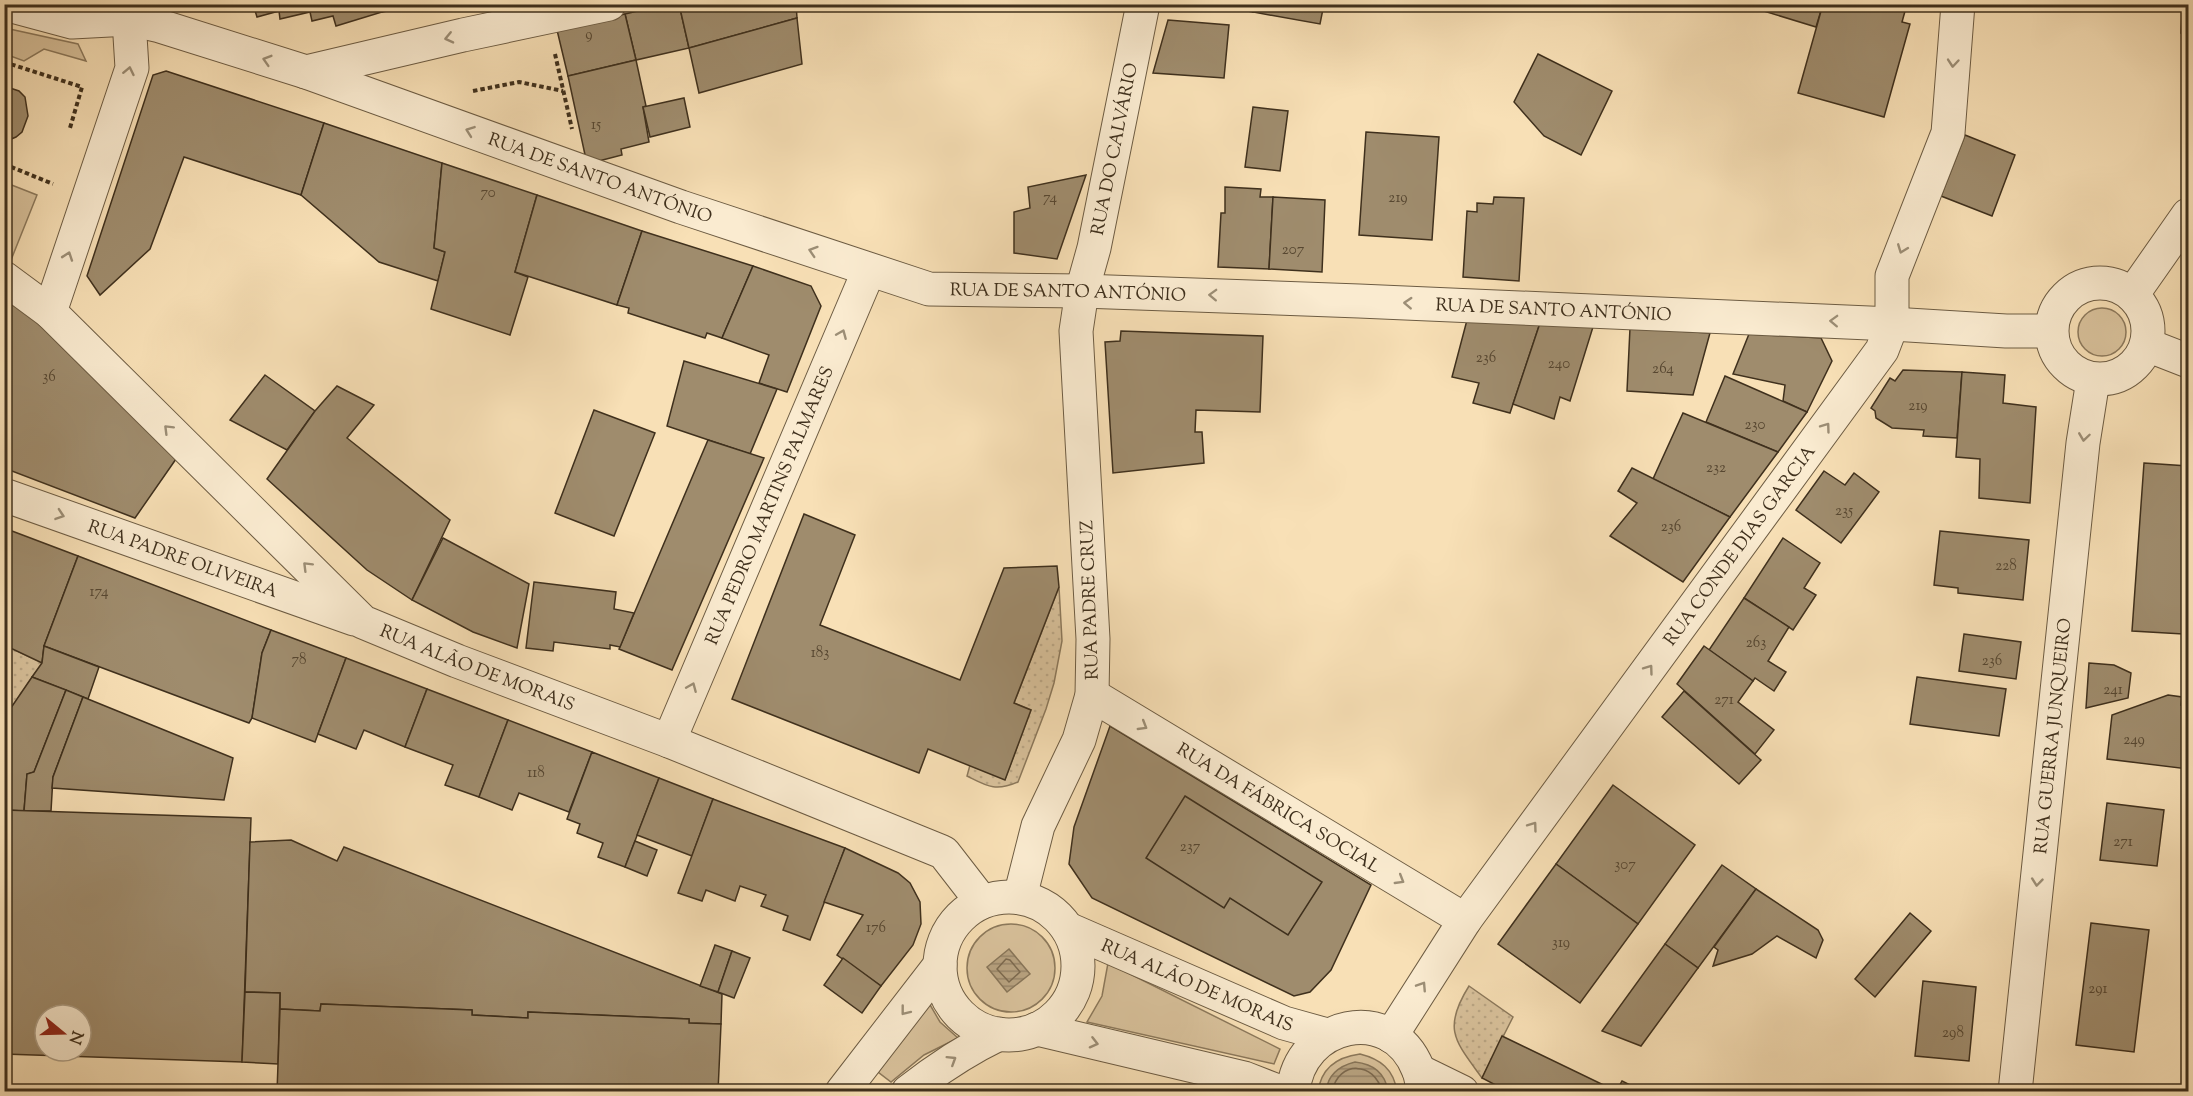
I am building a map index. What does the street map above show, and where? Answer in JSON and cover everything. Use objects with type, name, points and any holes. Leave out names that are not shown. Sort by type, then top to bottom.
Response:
[{"type":"street","name":"RUA DE SANTO ANTÓNIO","points":[[4,4],[72,22],[129,12],[160,27],[306,72],[681,207],[929,289],[1082,291],[1892,324],[2006,331],[2051,331]]},
{"type":"street","points":[[306,72],[463,35],[493,17],[609,4]]},
{"type":"street","name":"RUA DO CALVÁRIO","points":[[1082,291],[1094,248],[1143,4]]},
{"type":"street","name":"RUA CONDE DIAS GARCIA","points":[[1391,1036],[1465,920],[1882,350],[1892,324],[1892,276],[1948,133],[1958,4]]},
{"type":"street","points":[[50,312],[132,68],[129,12]]},
{"type":"street","points":[[2132,295],[2188,215]]},
{"type":"street","name":"RUA PEDRO MARTINS PALMARES","points":[[669,741],[869,270]]},
{"type":"street","name":"RUA ALÃO DE MORAIS","points":[[4,278],[50,312],[363,622],[457,661],[669,741],[944,853],[982,902]]},
{"type":"street","points":[[2108,283],[2121,287],[2132,295],[2141,305],[2147,317],[2149,331],[2147,345],[2141,358],[2120,376],[2107,380],[2093,380],[2080,376],[2068,368],[2059,357],[2051,331],[2059,305],[2068,294],[2080,286],[2108,283]]},
{"type":"street","name":"RUA PADRE CRUZ","points":[[1020,897],[1038,826],[1079,740],[1092,695],[1093,639],[1076,331],[1082,291]]},
{"type":"street","points":[[2147,345],[2188,361]]},
{"type":"street","name":"RUA GUERRA JUNQUEIRO","points":[[2015,1092],[2082,455],[2093,380]]},
{"type":"street","name":"RUA PADRE OLIVEIRA","points":[[4,495],[363,622]]},
{"type":"street","name":"RUA DA FÁBRICA SOCIAL","points":[[1092,695],[1465,920]]},
{"type":"street","name":"RUA ALÃO DE MORAIS","points":[[1001,897],[1020,897],[1039,903],[1055,914],[1068,929],[1076,947],[1079,966],[1076,986],[1067,1004],[1054,1019],[1037,1029],[1018,1034],[999,1034],[980,1028],[964,1018],[951,1002],[943,984],[940,964],[944,945],[952,927],[965,913],[982,902],[1001,897]]},
{"type":"street","name":"RUA ALÃO DE MORAIS","points":[[1068,929],[1284,1023],[1327,1035]]},
{"type":"street","points":[[842,1092],[940,964]]},
{"type":"street","name":"RUA ALÃO DE MORAIS","points":[[1293,1092],[1294,1078],[1301,1061],[1312,1046],[1327,1035],[1352,1027],[1372,1029],[1391,1036],[1408,1050],[1421,1081],[1462,1092]]},
{"type":"street","name":"RUA ALÃO DE MORAIS","points":[[1037,1029],[1244,1078],[1280,1092]]},
{"type":"street","points":[[908,1092],[970,1048],[999,1034]]},
{"type":"path","points":[[4,62],[82,87],[69,130]]},
{"type":"path","points":[[560,80],[571,127]]},
{"type":"path","points":[[466,93],[519,82],[563,92]]},
{"type":"path","points":[[4,164],[53,183],[50,194]]},
{"type":"shaded area","points":[[5,28],[78,44],[86,61],[44,49],[24,61],[5,54]]},
{"type":"shaded area","points":[[4,182],[37,195],[9,265],[5,262]]},
{"type":"shaded area","points":[[2097,308],[2107,308],[2119,315],[2126,327],[2126,337],[2119,349],[2107,356],[2097,356],[2082,345],[2078,337],[2078,327],[2089,312]]},
{"type":"shaded area","points":[[1059,587],[1062,641],[1054,683],[1046,709],[1018,782],[1003,787],[986,785],[967,776],[970,765],[1005,779],[1031,710],[1014,703]]},
{"type":"shaded area","points":[[5,645],[42,663],[5,718]]},
{"type":"shaded area","points":[[1002,924],[1020,924],[1036,931],[1048,943],[1055,959],[1055,977],[1048,993],[1036,1005],[1020,1012],[1002,1012],[986,1005],[974,993],[967,977],[967,959],[974,943],[986,931]]},
{"type":"shaded area","points":[[1108,963],[1280,1049],[1274,1064],[1087,1022],[1102,996]]},
{"type":"shaded area","points":[[1469,986],[1513,1017],[1482,1078],[1465,1054],[1455,1034],[1456,1013]]},
{"type":"shaded area","points":[[929,1003],[940,1022],[958,1038],[924,1055],[891,1082],[878,1072]]},
{"type":"shaded area","points":[[1360,1054],[1385,1066],[1393,1077],[1397,1092],[1318,1092],[1323,1076],[1332,1065],[1344,1058]]},
{"type":"water","points":[[1009,949],[1030,974],[1007,992],[987,967]]},
{"type":"water","points":[[1355,1062],[1378,1070],[1388,1091],[1326,1091],[1329,1080],[1335,1072]]},
{"type":"building","points":[[253,4],[381,4],[382,12],[336,26],[333,16],[312,21],[310,12],[280,19],[279,11],[257,17]]},
{"type":"building","points":[[381,4],[420,4],[382,12]]},
{"type":"building","points":[[667,4],[679,4],[689,48],[636,60],[625,14]]},
{"type":"building","points":[[679,4],[796,4],[797,18],[689,48]]},
{"type":"building","points":[[1215,4],[1254,4],[1253,12]]},
{"type":"building","points":[[1254,4],[1324,4],[1320,24],[1253,12]]},
{"type":"building","points":[[1741,4],[1823,4],[1816,27]]},
{"type":"building","points":[[1823,4],[1907,4],[1902,22],[1910,24],[1884,117],[1798,93]]},
{"type":"building","points":[[2188,11],[2188,34],[2181,33],[2182,13]]},
{"type":"building","points":[[625,14],[636,60],[568,76],[557,30]]},
{"type":"building","points":[[797,18],[802,64],[699,93],[689,48]]},
{"type":"building","points":[[1168,20],[1229,25],[1224,78],[1153,73]]},
{"type":"building","points":[[1538,54],[1612,91],[1581,155],[1544,136],[1514,102]]},
{"type":"building","points":[[636,60],[646,106],[643,107],[649,142],[621,149],[622,155],[587,164],[568,76]]},
{"type":"building","points":[[166,71],[324,123],[301,195],[184,157],[150,249],[100,295],[87,276],[153,75]]},
{"type":"building","points":[[4,86],[19,91],[25,97],[28,116],[22,132],[4,142]]},
{"type":"building","points":[[684,98],[690,127],[650,137],[643,107]]},
{"type":"building","points":[[1253,107],[1288,111],[1280,171],[1245,167]]},
{"type":"building","points":[[324,123],[442,163],[434,248],[445,252],[438,281],[379,262],[301,195]]},
{"type":"building","points":[[1366,132],[1439,137],[1432,240],[1359,235]]},
{"type":"building","points":[[1965,135],[2015,155],[1992,216],[1941,196]]},
{"type":"building","points":[[442,163],[537,195],[515,272],[528,277],[510,335],[431,309],[445,252],[434,248]]},
{"type":"building","points":[[1086,175],[1057,259],[1014,253],[1014,212],[1030,208],[1028,187]]},
{"type":"building","points":[[1225,187],[1261,189],[1260,197],[1273,197],[1269,269],[1218,267],[1221,213],[1225,213]]},
{"type":"building","points":[[537,195],[642,231],[617,305],[515,272]]},
{"type":"building","points":[[1273,197],[1325,200],[1322,272],[1269,269]]},
{"type":"building","points":[[1494,197],[1524,198],[1519,281],[1463,277],[1467,211],[1477,212],[1477,203],[1493,204]]},
{"type":"building","points":[[642,231],[753,266],[722,338],[707,333],[705,338],[628,313],[629,308],[617,305]]},
{"type":"building","points":[[753,266],[811,286],[821,306],[787,392],[759,383],[769,355],[722,338]]},
{"type":"building","points":[[6,291],[176,459],[135,518],[4,468],[4,293]]},
{"type":"building","points":[[1467,320],[1540,323],[1510,413],[1473,403],[1479,383],[1452,377]]},
{"type":"building","points":[[1540,323],[1593,327],[1570,401],[1560,397],[1554,419],[1513,404]]},
{"type":"building","points":[[1630,328],[1710,333],[1693,395],[1627,391]]},
{"type":"building","points":[[1121,331],[1263,336],[1260,412],[1196,410],[1195,432],[1202,432],[1204,463],[1113,473],[1105,342],[1120,341]]},
{"type":"building","points":[[1749,334],[1821,338],[1832,361],[1807,412],[1783,401],[1785,385],[1733,374]]},
{"type":"building","points":[[684,361],[777,389],[750,454],[667,426]]},
{"type":"building","points":[[1903,370],[1962,372],[1957,438],[1923,436],[1924,430],[1892,428],[1876,418],[1875,411],[1871,408],[1890,378],[1895,381]]},
{"type":"building","points":[[1962,372],[2005,375],[2003,403],[2036,407],[2030,503],[1979,498],[1980,459],[1956,457]]},
{"type":"building","points":[[265,375],[315,411],[287,450],[230,420]]},
{"type":"building","points":[[1725,376],[1807,412],[1778,452],[1706,422]]},
{"type":"building","points":[[337,386],[374,405],[347,438],[450,520],[412,600],[367,570],[267,479],[315,411]]},
{"type":"building","points":[[594,410],[655,433],[614,536],[555,513]]},
{"type":"building","points":[[1683,413],[1778,452],[1730,517],[1653,479]]},
{"type":"building","points":[[708,440],[764,458],[672,670],[619,649]]},
{"type":"building","points":[[2144,463],[2188,466],[2188,562],[2183,634],[2132,631]]},
{"type":"building","points":[[1632,468],[1730,517],[1683,582],[1610,536],[1637,503],[1618,491]]},
{"type":"building","points":[[1824,471],[1845,485],[1854,473],[1879,492],[1841,543],[1796,510]]},
{"type":"building","points":[[804,514],[855,535],[820,625],[960,680],[1004,568],[1057,566],[1059,587],[1014,703],[1031,710],[1005,780],[928,749],[919,773],[732,699]]},
{"type":"building","points":[[4,528],[78,556],[44,646],[42,663],[4,645]]},
{"type":"building","points":[[1940,531],[2029,540],[2023,600],[1958,593],[1958,588],[1934,585]]},
{"type":"building","points":[[443,538],[529,584],[517,648],[473,632],[412,600]]},
{"type":"building","points":[[1783,538],[1820,563],[1804,588],[1816,595],[1793,630],[1744,598]]},
{"type":"building","points":[[78,556],[271,630],[262,653],[252,718],[249,723],[44,646]]},
{"type":"building","points":[[534,582],[616,592],[614,609],[634,613],[620,647],[610,645],[610,649],[554,642],[553,651],[526,648]]},
{"type":"building","points":[[1744,598],[1789,627],[1768,661],[1786,672],[1774,691],[1755,678],[1753,681],[1709,650]]},
{"type":"building","points":[[271,630],[346,658],[315,742],[252,718],[262,653]]},
{"type":"building","points":[[1964,634],[2021,642],[2016,679],[1959,671]]},
{"type":"building","points":[[44,646],[99,667],[88,699],[32,677],[42,663]]},
{"type":"building","points":[[1704,646],[1753,681],[1738,702],[1774,730],[1755,754],[1677,684]]},
{"type":"building","points":[[346,658],[427,689],[405,747],[364,730],[356,749],[318,734]]},
{"type":"building","points":[[2089,663],[2114,665],[2131,673],[2128,698],[2086,708]]},
{"type":"building","points":[[32,677],[66,690],[34,772],[27,774],[24,811],[4,810],[4,718]]},
{"type":"building","points":[[1917,677],[2006,689],[1999,736],[1910,724]]},
{"type":"building","points":[[427,689],[508,720],[479,797],[445,785],[453,765],[405,747]]},
{"type":"building","points":[[66,690],[83,697],[53,777],[51,811],[24,811],[27,774],[34,772]]},
{"type":"building","points":[[1684,691],[1761,760],[1739,784],[1662,717]]},
{"type":"building","points":[[2168,695],[2182,697],[2181,705],[2188,706],[2188,769],[2107,759],[2112,715]]},
{"type":"building","points":[[83,697],[233,758],[224,800],[52,788],[53,777]]},
{"type":"building","points":[[508,720],[592,752],[569,812],[519,793],[512,810],[479,797]]},
{"type":"building","points":[[1110,726],[1371,885],[1331,970],[1310,992],[1294,996],[1092,898],[1069,864],[1074,827]]},
{"type":"building","points":[[592,752],[659,778],[625,867],[598,857],[603,843],[577,833],[580,824],[567,819]]},
{"type":"building","points":[[659,778],[713,799],[692,856],[637,835]]},
{"type":"building","points":[[1613,785],[1695,845],[1638,924],[1556,864]]},
{"type":"building","points":[[1185,796],[1322,882],[1288,935],[1230,898],[1224,908],[1146,858]]},
{"type":"building","points":[[713,799],[845,848],[810,940],[783,930],[788,916],[761,906],[766,895],[740,886],[735,901],[706,890],[702,901],[678,893]]},
{"type":"building","points":[[2107,803],[2164,810],[2157,866],[2100,860]]},
{"type":"building","points":[[4,810],[251,818],[242,1062],[93,1057],[93,1003],[33,1003],[33,1055],[4,1054]]},
{"type":"building","points":[[291,840],[337,861],[344,847],[722,994],[721,1024],[689,1023],[689,1019],[528,1012],[528,1018],[472,1015],[472,1010],[321,1004],[320,1011],[280,1009],[280,993],[245,992],[250,842]]},
{"type":"building","points":[[635,841],[657,850],[647,876],[625,867]]},
{"type":"building","points":[[845,848],[898,873],[910,883],[920,902],[921,924],[913,945],[881,986],[837,955],[863,915],[824,902]]},
{"type":"building","points":[[1556,864],[1638,924],[1580,1003],[1498,944]]},
{"type":"building","points":[[1722,865],[1756,889],[1698,968],[1665,944]]},
{"type":"building","points":[[1756,889],[1818,930],[1823,940],[1816,958],[1777,936],[1752,954],[1713,966],[1718,950],[1714,947]]},
{"type":"building","points":[[1910,913],[1931,931],[1875,997],[1855,979]]},
{"type":"building","points":[[2091,923],[2149,930],[2134,1052],[2076,1045]]},
{"type":"building","points":[[1665,944],[1698,968],[1641,1046],[1602,1031]]},
{"type":"building","points":[[715,945],[732,951],[718,992],[700,986]]},
{"type":"building","points":[[732,951],[750,958],[734,998],[718,992]]},
{"type":"building","points":[[843,958],[881,986],[862,1013],[824,985]]},
{"type":"building","points":[[1923,981],[1976,987],[1969,1061],[1915,1056]]},
{"type":"building","points":[[245,992],[280,993],[278,1064],[242,1062]]},
{"type":"building","points":[[321,1004],[472,1010],[472,1015],[528,1018],[528,1012],[689,1019],[689,1023],[721,1024],[718,1092],[277,1092],[280,1009],[320,1011]]},
{"type":"building","points":[[1502,1036],[1616,1092],[1509,1092],[1482,1078]]},
{"type":"building","points":[[1622,1081],[1644,1092],[1616,1092]]}]
